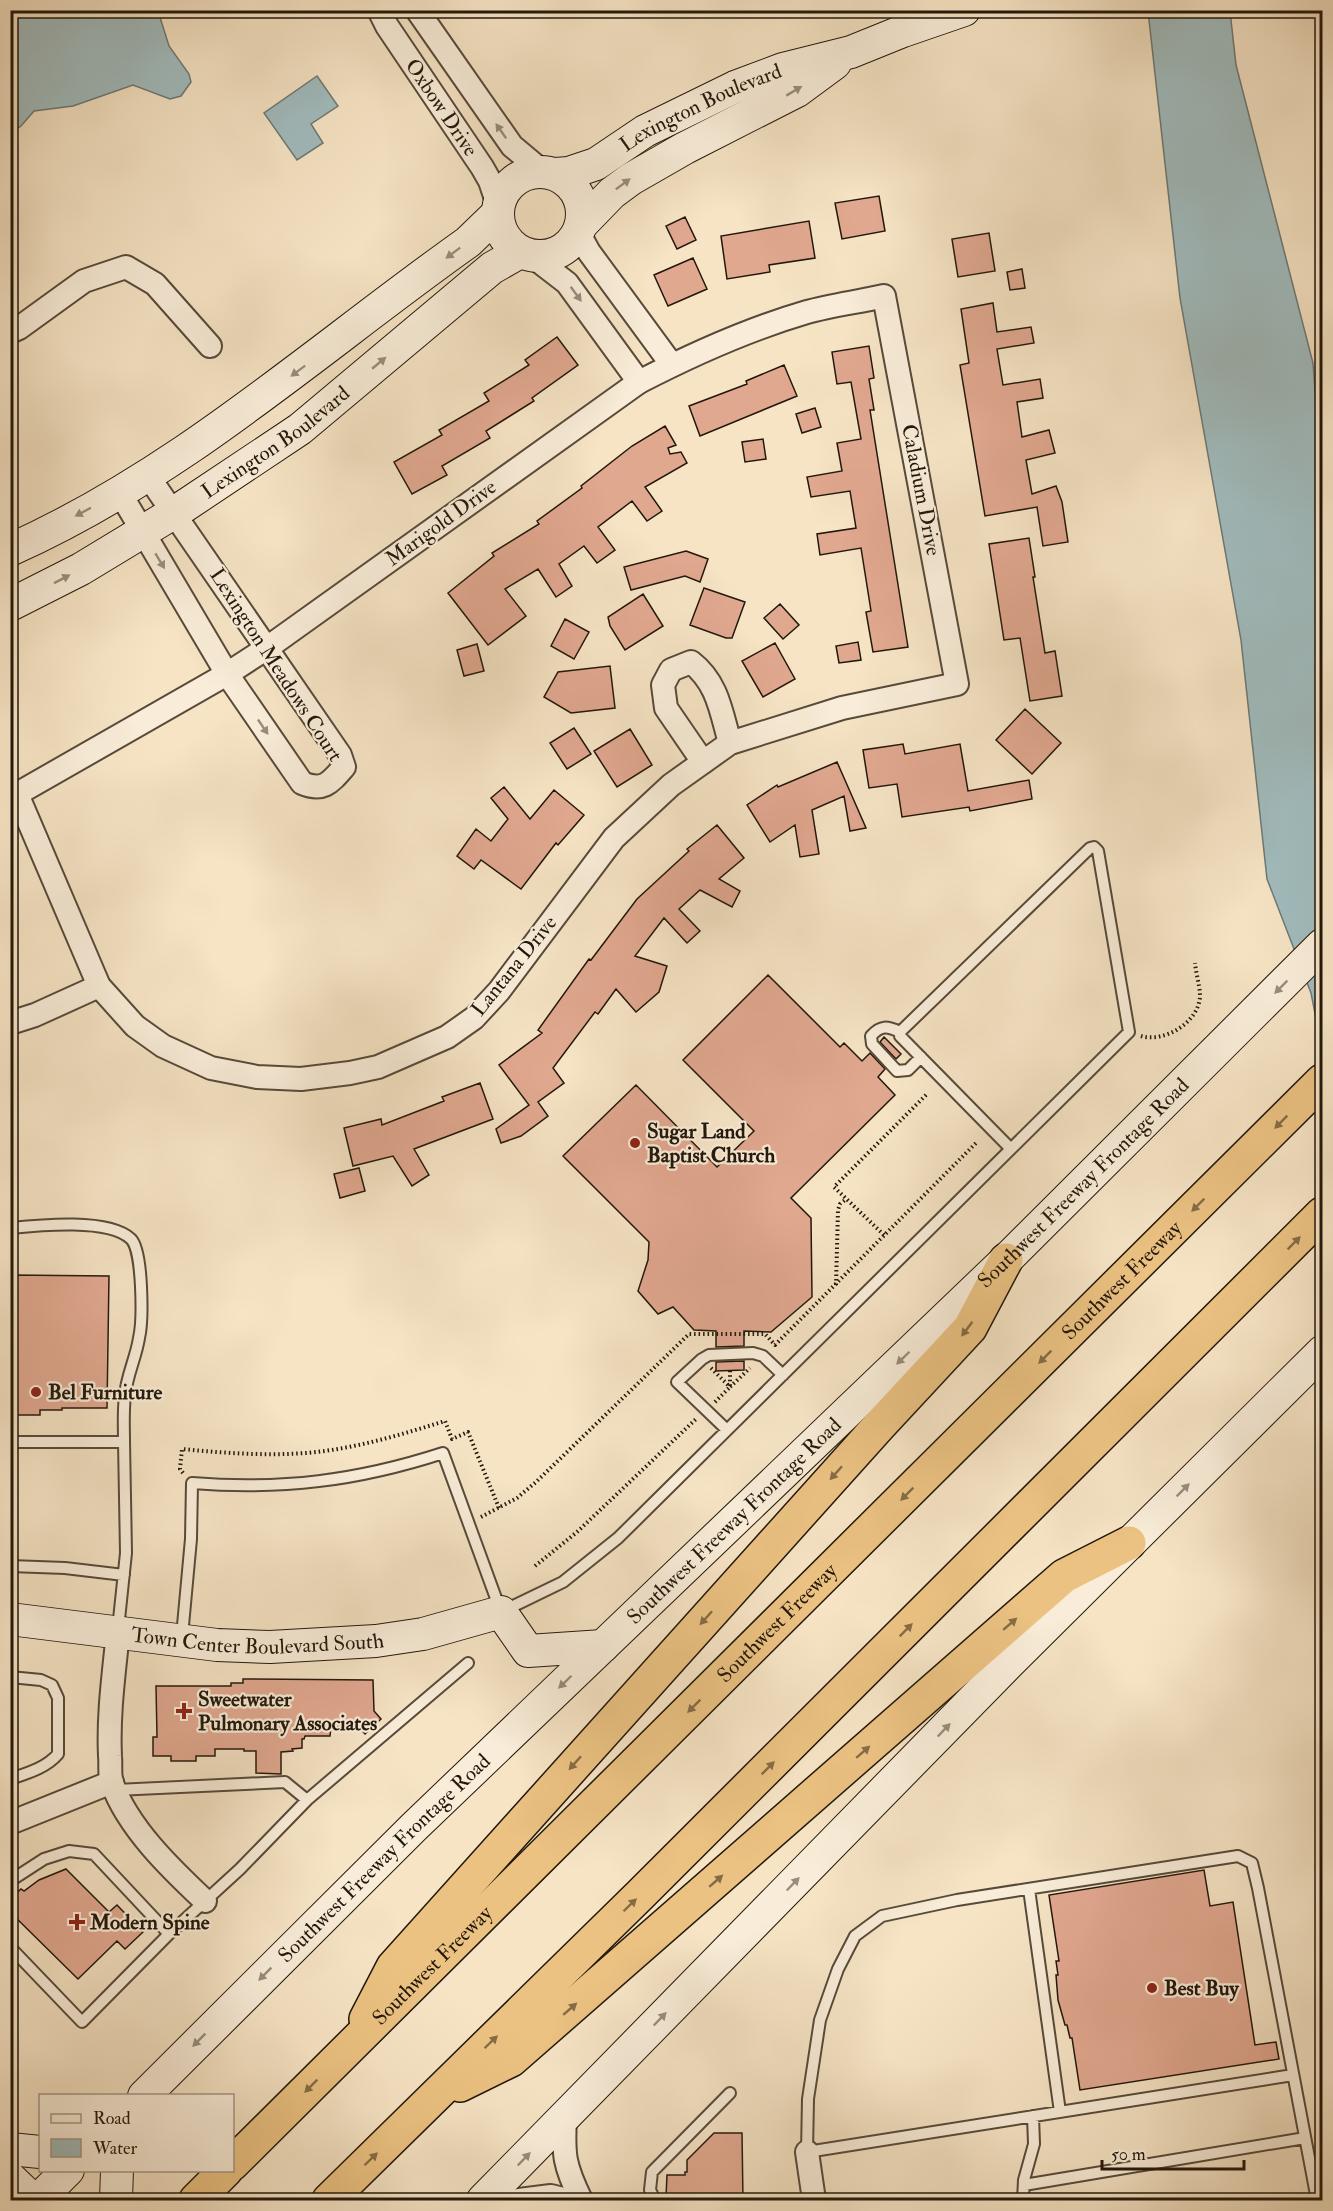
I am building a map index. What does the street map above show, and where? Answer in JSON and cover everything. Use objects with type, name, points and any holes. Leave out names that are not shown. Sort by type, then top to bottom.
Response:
[{"type":"highway","name":"Southwest Freeway","points":[[234,2162],[1323,1081]]},
{"type":"highway","points":[[329,2200],[640,1895],[1323,1214]]},
{"type":"highway","points":[[352,2045],[393,1967],[879,1426],[970,1328],[1006,1260]]},
{"type":"highway","points":[[434,2098],[511,2060],[1064,1576],[1129,1544]]},
{"type":"highway","points":[[196,2200],[224,2172]]},
{"type":"main road","name":"Lexington Boulevard","points":[[549,173],[576,171],[596,164],[645,131],[735,87],[783,69],[851,52],[964,10]]},
{"type":"main road","name":"Lexington Boulevard","points":[[580,228],[612,193],[631,179],[685,148],[797,91],[851,52]]},
{"type":"main road","points":[[532,172],[549,173],[572,186],[578,194],[583,214],[580,228],[573,241],[554,254],[526,254],[503,236],[497,209],[507,187],[514,180],[532,172]]},
{"type":"main road","name":"Lexington Boulevard","points":[[10,550],[120,493],[256,403],[468,242],[497,209]]},
{"type":"main road","name":"Lexington Boulevard","points":[[10,605],[81,569],[174,512],[300,429],[492,268],[526,254]]},
{"type":"main road","name":"Southwest Freeway Frontage Road","points":[[146,2094],[414,1827],[1006,1260],[1323,945]]},
{"type":"main road","points":[[483,2200],[1010,1662],[1323,1352]]},
{"type":"main road","points":[[501,1612],[528,1651],[603,1646]]},
{"type":"main road","name":"Town Center Boulevard South","points":[[10,1619],[217,1645],[270,1647],[376,1641],[423,1634],[501,1612]]},
{"type":"main road","points":[[10,2149],[39,2152]]},
{"type":"main road","points":[[38,2200],[66,2172]]},
{"type":"main road","points":[[116,2200],[117,2172]]},
{"type":"main road","points":[[10,2178],[33,2200]]},
{"type":"street","name":"Oxbow Drive","points":[[379,10],[387,26],[482,167],[490,181],[497,209]]},
{"type":"street","name":"Oxbow Drive","points":[[417,10],[512,147],[549,173]]},
{"type":"street","points":[[580,228],[589,252],[672,365]]},
{"type":"street","points":[[526,254],[567,283],[639,382]]},
{"type":"street","points":[[10,332],[19,328],[84,281],[126,267],[155,284],[210,346]]},
{"type":"street","name":"Marigold Drive","points":[[17,794],[227,674],[267,648],[639,382],[754,329],[798,315],[884,296]]},
{"type":"street","name":"Caladium Drive","points":[[884,296],[957,684]]},
{"type":"street","name":"Lexington Meadows Court","points":[[120,493],[227,674],[302,783],[313,788],[330,784],[344,767],[340,755],[148,476]]},
{"type":"street","points":[[704,762],[666,708],[663,685],[671,670],[690,662],[704,672],[714,688],[730,743]]},
{"type":"street","name":"Lantana Drive","points":[[17,794],[99,986],[135,1026],[163,1046],[211,1068],[257,1077],[301,1079],[378,1067],[447,1037],[474,1018],[499,991],[614,838],[671,785],[730,743],[842,708],[957,684]]},
{"type":"street","points":[[10,1023],[35,1015],[99,986]]},
{"type":"street","points":[[118,1632],[109,1736],[114,1786],[134,1824],[170,1867],[205,1901]]},
{"type":"street","points":[[10,1823],[114,1786]]},
{"type":"street","points":[[565,2117],[563,2151],[581,2200]]},
{"type":"street","points":[[807,2152],[814,2200]]},
{"type":"street","points":[[519,2200],[551,2196],[567,2200]]},
{"type":"lane","points":[[181,1640],[189,1563],[192,1483],[293,1484],[340,1479],[443,1452],[501,1612],[563,1582],[618,1539],[1129,1032],[1098,851],[1094,847],[1090,848],[900,1032]]},
{"type":"lane","points":[[900,1032],[887,1026],[878,1029],[871,1036],[872,1044],[897,1071],[908,1070],[921,1057]]},
{"type":"lane","points":[[900,1032],[900,1036],[1011,1149]]},
{"type":"lane","points":[[10,1228],[53,1224],[96,1226],[119,1231],[133,1240],[140,1257],[140,1336],[125,1394],[126,1553],[118,1632]]},
{"type":"lane","points":[[727,1430],[677,1382],[709,1355],[753,1353],[763,1356],[783,1375]]},
{"type":"lane","points":[[10,1442],[124,1442]]},
{"type":"lane","points":[[10,1566],[65,1568],[124,1575]]},
{"type":"lane","points":[[10,1947],[82,2022],[307,1800],[468,1663]]},
{"type":"lane","points":[[10,1677],[41,1680],[52,1685],[58,1698],[58,1754],[46,1765],[10,1779]]},
{"type":"lane","points":[[114,1786],[285,1782],[307,1800]]},
{"type":"lane","points":[[10,1881],[44,1859],[69,1851],[94,1854],[169,1934]]},
{"type":"lane","points":[[1293,2074],[807,2152],[808,2098],[820,2020],[838,1969],[855,1936],[882,1916],[957,1900],[1238,1856],[1252,1863],[1293,2074],[1317,2200]]},
{"type":"lane","points":[[1029,1888],[1060,2112]]},
{"type":"lane","points":[[655,2200],[650,2190],[652,2172],[730,2093]]},
{"type":"lane","points":[[1023,2200],[1024,2185],[1034,2144],[1033,2116]]},
{"type":"lane","points":[[1024,2185],[1305,2138]]},
{"type":"path","points":[[1034,10],[1035,17]]},
{"type":"path","points":[[1129,1032],[1146,1038],[1165,1035],[1181,1028],[1197,1012],[1200,996],[1195,963]]},
{"type":"path","points":[[884,1235],[834,1187],[928,1093]]},
{"type":"path","points":[[836,1285],[838,1210],[840,1204],[845,1200]]},
{"type":"path","points":[[535,1566],[577,1532],[730,1387],[731,1331]]},
{"type":"path","points":[[192,1483],[180,1469],[182,1449],[231,1454],[308,1453],[352,1446],[445,1421],[452,1439],[468,1432],[499,1508]]},
{"type":"water","points":[[11,11],[158,11],[169,46],[189,74],[191,82],[181,96],[170,99],[133,85],[73,106],[34,111],[21,126],[11,133]]},
{"type":"water","points":[[1148,11],[1230,11],[1236,65],[1313,363],[1322,481],[1322,1049],[1311,993],[1267,879],[1241,640],[1180,298]]},
{"type":"water","points":[[317,76],[338,106],[311,124],[323,143],[297,160],[264,113]]},
{"type":"building","points":[[879,196],[885,231],[842,239],[835,203]]},
{"type":"building","points":[[685,217],[696,240],[677,249],[666,226]]},
{"type":"building","points":[[809,221],[815,258],[769,265],[770,272],[727,279],[721,236]]},
{"type":"building","points":[[989,233],[995,271],[958,277],[952,239]]},
{"type":"building","points":[[693,258],[707,289],[668,306],[654,275]]},
{"type":"building","points":[[1022,269],[1025,288],[1010,290],[1007,272]]},
{"type":"building","points":[[993,303],[997,332],[1031,327],[1034,343],[997,349],[1003,385],[1040,379],[1043,398],[1017,402],[1022,437],[1049,430],[1055,453],[1026,460],[1032,494],[1056,486],[1062,502],[1068,542],[1043,546],[1037,507],[985,516],[960,365],[969,363],[961,309]]},
{"type":"building","points":[[557,337],[578,365],[532,398],[534,401],[486,431],[490,438],[442,466],[447,475],[412,494],[394,462],[442,435],[439,430],[489,401],[484,393],[529,365],[525,360]]},
{"type":"building","points":[[869,346],[874,378],[869,379],[874,410],[870,410],[908,647],[873,652],[866,612],[871,611],[861,548],[820,555],[817,534],[856,528],[850,491],[811,497],[807,477],[842,471],[837,443],[861,439],[851,382],[837,384],[832,352]]},
{"type":"building","points":[[784,365],[797,396],[700,436],[689,406],[747,384],[746,381]]},
{"type":"building","points":[[815,408],[821,427],[802,433],[796,414]]},
{"type":"building","points":[[665,426],[676,445],[668,448],[670,454],[681,452],[687,463],[645,487],[662,511],[647,521],[632,501],[598,527],[615,550],[597,563],[584,546],[559,564],[572,586],[556,597],[538,569],[505,589],[526,616],[488,645],[448,593],[494,556],[492,553],[539,524],[537,521],[582,488],[581,486],[632,446]]},
{"type":"building","points":[[763,439],[766,459],[745,462],[742,442]]},
{"type":"building","points":[[1029,538],[1045,653],[1055,651],[1062,696],[1030,701],[1020,638],[1004,640],[989,544]]},
{"type":"building","points":[[686,551],[708,559],[700,582],[685,576],[631,590],[624,567]]},
{"type":"building","points":[[704,588],[745,602],[732,638],[690,625]]},
{"type":"building","points":[[643,594],[663,626],[625,650],[610,626],[608,617]]},
{"type":"building","points":[[780,604],[799,625],[783,639],[764,618]]},
{"type":"building","points":[[565,619],[589,632],[574,659],[551,646]]},
{"type":"building","points":[[858,642],[861,660],[839,663],[836,646]]},
{"type":"building","points":[[775,643],[795,679],[763,697],[742,661]]},
{"type":"building","points":[[477,644],[484,671],[464,676],[457,650]]},
{"type":"building","points":[[610,666],[615,708],[571,713],[544,697],[558,672]]},
{"type":"building","points":[[1025,709],[1061,743],[1032,774],[996,740]]},
{"type":"building","points":[[574,728],[591,754],[567,769],[550,743]]},
{"type":"building","points":[[630,729],[652,765],[617,787],[594,751]]},
{"type":"building","points":[[903,744],[905,754],[960,744],[968,791],[1029,780],[1032,799],[970,811],[969,807],[902,817],[897,784],[869,788],[863,750]]},
{"type":"building","points":[[837,762],[866,828],[850,831],[844,796],[812,810],[819,854],[800,857],[795,825],[770,842],[747,805],[777,785],[778,787]]},
{"type":"building","points":[[504,787],[530,819],[554,790],[584,815],[558,845],[556,843],[521,889],[481,860],[474,869],[457,856],[476,829],[491,841],[508,819],[491,798]]},
{"type":"building","points":[[717,825],[744,858],[719,879],[740,891],[732,907],[700,890],[679,909],[700,931],[687,943],[664,918],[635,956],[667,966],[659,992],[636,1012],[616,989],[598,1014],[595,1012],[553,1068],[564,1083],[538,1102],[548,1116],[521,1136],[501,1143],[496,1129],[529,1105],[499,1065],[542,1033],[538,1030],[589,959],[591,960],[637,899],[689,851],[687,849]]},
{"type":"building","name":"Sugar Land Baptist Church","points":[[768,975],[840,1047],[844,1043],[862,1061],[870,1053],[885,1069],[878,1077],[895,1095],[791,1198],[811,1218],[812,1297],[771,1332],[744,1331],[744,1346],[716,1347],[716,1331],[694,1330],[673,1307],[658,1314],[638,1291],[648,1260],[649,1242],[563,1156],[636,1085],[717,1167],[754,1131],[683,1060]]},
{"type":"building","points":[[884,1037],[901,1054],[896,1059],[880,1042]]},
{"type":"building","points":[[480,1083],[493,1119],[414,1149],[429,1175],[412,1186],[393,1156],[353,1166],[344,1128],[381,1119],[382,1125],[444,1101],[442,1097]]},
{"type":"building","points":[[359,1168],[365,1191],[340,1198],[334,1174]]},
{"type":"building","points":[[10,1275],[109,1276],[107,1408],[62,1408],[62,1410],[40,1410],[40,1415],[15,1415],[15,1407],[10,1407]]},
{"type":"building","points":[[744,1361],[744,1370],[716,1371],[716,1362]]},
{"type":"building","points":[[243,1679],[373,1680],[374,1711],[381,1719],[365,1734],[358,1726],[331,1727],[330,1736],[305,1736],[302,1739],[302,1748],[281,1752],[281,1774],[256,1773],[256,1751],[244,1751],[244,1749],[215,1749],[215,1756],[196,1756],[196,1761],[171,1761],[171,1756],[153,1756],[153,1737],[157,1737],[156,1686],[231,1686],[231,1683],[243,1683]]},
{"type":"building","name":"Modern Spine","points":[[66,1869],[109,1912],[117,1905],[143,1932],[125,1949],[117,1941],[78,1979],[10,1912],[10,1899],[21,1889],[24,1891],[39,1880]]},
{"type":"building","name":"Best Buy","points":[[1204,1870],[1210,1906],[1233,1902],[1255,2045],[1276,2042],[1279,2059],[1080,2090],[1072,2038],[1065,2025],[1058,2000],[1056,1961],[1059,1961],[1049,1895]]},
{"type":"building","points":[[714,2133],[742,2133],[743,2200],[685,2200],[685,2197],[666,2197],[667,2175],[685,2175],[687,2160]]},
{"type":"place","name":"Sugar Land Baptist Church","points":[[635,1143]]},
{"type":"place","name":"Bel Furniture","points":[[36,1392]]},
{"type":"place","name":"Sweetwater Pulmonary Associates","points":[[184,1711]]},
{"type":"place","name":"Modern Spine","points":[[77,1922]]},
{"type":"place","name":"Best Buy","points":[[1152,1988]]}]
